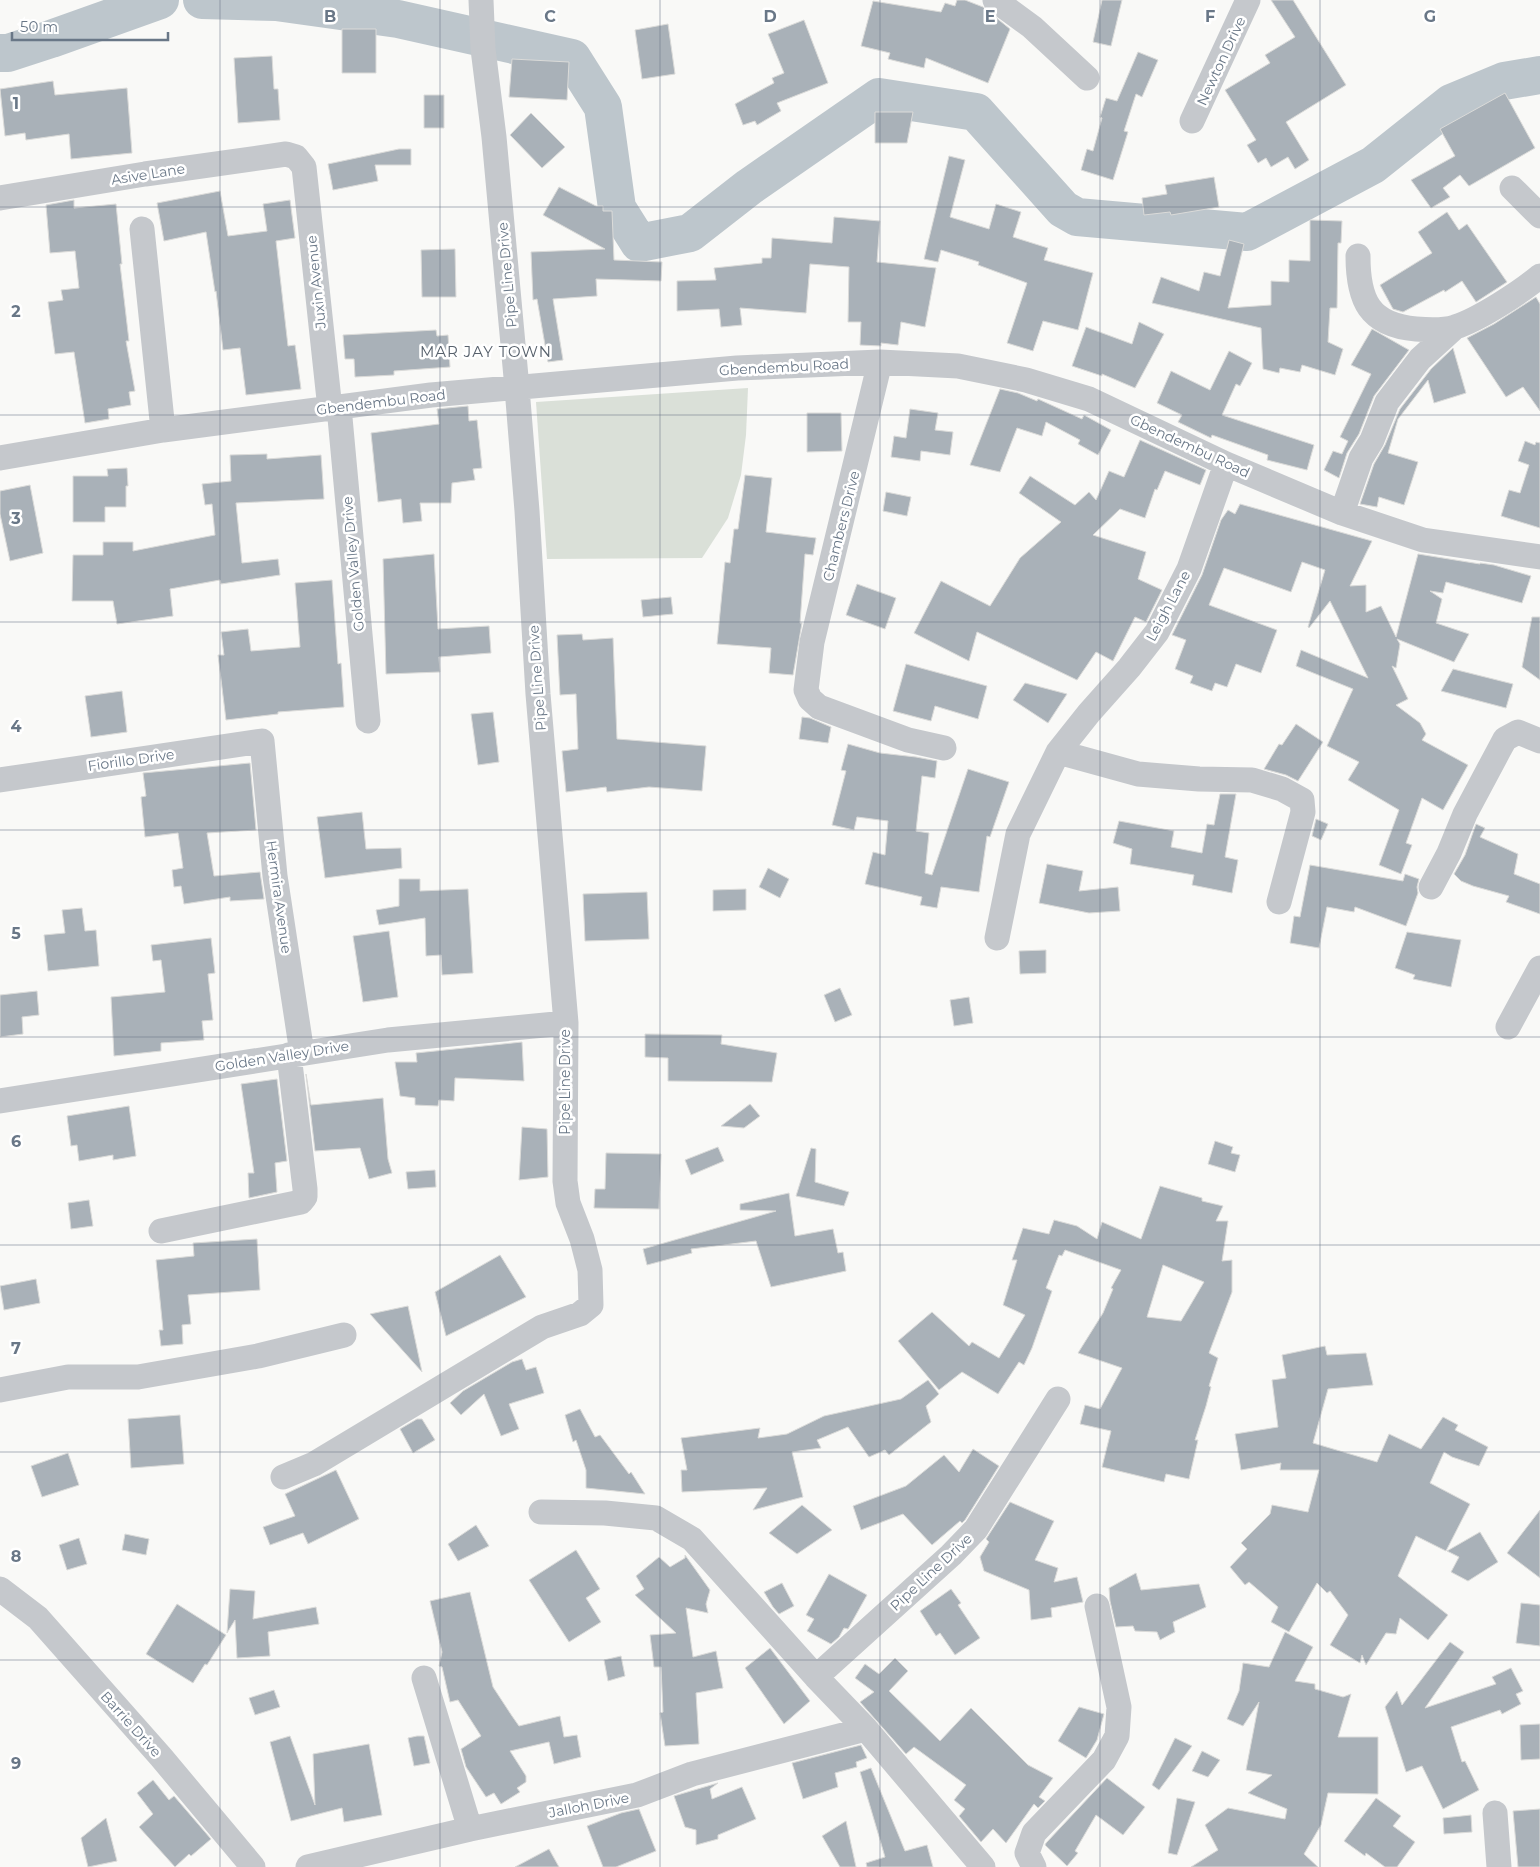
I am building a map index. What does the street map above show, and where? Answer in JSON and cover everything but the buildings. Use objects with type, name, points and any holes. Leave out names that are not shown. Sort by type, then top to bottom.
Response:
[{"type":"street","name":"Pipe Line Drive","points":[[283,1477],[314,1464],[542,1327],[580,1314],[591,1305],[590,1270],[582,1239],[568,1202],[565,1180],[566,1023],[538,694],[527,511],[517,388],[494,136],[483,42],[481,0]]},
{"type":"street","points":[[995,0],[1032,27],[1087,78]]},
{"type":"street","name":"Newton Drive","points":[[1192,121],[1248,0]]},
{"type":"street","name":"Asive Lane","points":[[0,198],[144,174],[286,154],[296,157]]},
{"type":"street","name":"Juxin Avenue","points":[[296,157],[304,166],[334,408]]},
{"type":"street","points":[[1512,188],[1540,216]]},
{"type":"street","points":[[142,229],[163,430]]},
{"type":"street","points":[[1358,256],[1358,278],[1361,293],[1368,306],[1380,318],[1398,328],[1426,330],[1454,328]]},
{"type":"street","points":[[1342,513],[1361,458],[1372,440],[1387,402],[1420,359],[1454,328],[1484,313],[1530,285],[1540,276]]},
{"type":"street","name":"Gbendembu Road","points":[[0,458],[163,430],[430,395],[737,368],[880,362],[958,366],[1026,380],[1088,399],[1226,464],[1342,513],[1423,540],[1540,557]]},
{"type":"street","name":"Chambers Drive","points":[[880,362],[812,642],[806,690],[810,699],[819,707],[908,740],[944,748]]},
{"type":"street","name":"Golden Valley Drive","points":[[334,408],[368,721]]},
{"type":"street","name":"Leigh Lane","points":[[997,938],[1018,834],[1058,752],[1157,632],[1189,569],[1226,464]]},
{"type":"street","points":[[1431,887],[1449,854],[1465,814],[1505,739],[1518,732],[1540,741]]},
{"type":"street","name":"Fiorillo Drive","points":[[0,780],[262,741]]},
{"type":"street","name":"Hermira Avenue","points":[[161,1231],[300,1202],[305,1197],[306,1189],[296,1054],[275,876],[262,741]]},
{"type":"street","points":[[1058,752],[1138,774],[1200,779],[1252,780],[1282,789],[1302,800],[1304,812],[1279,902]]},
{"type":"street","points":[[1508,1027],[1540,968]]},
{"type":"street","name":"Golden Valley Drive","points":[[0,1101],[388,1040],[566,1023]]},
{"type":"street","points":[[0,1390],[68,1377],[138,1377],[258,1356],[344,1335]]},
{"type":"street","name":"Pipe Line Drive","points":[[816,1677],[951,1555],[976,1529],[1058,1399]]},
{"type":"street","points":[[541,1512],[605,1512],[656,1518],[692,1540],[816,1677],[866,1729],[983,1867]]},
{"type":"street","name":"Barrie Drive","points":[[0,1589],[38,1618],[161,1757],[253,1867]]},
{"type":"street","points":[[1034,1867],[1027,1853],[1034,1833],[1104,1760],[1117,1736],[1119,1707],[1097,1606]]},
{"type":"street","points":[[424,1678],[470,1829]]},
{"type":"street","name":"Jalloh Drive","points":[[308,1867],[470,1829],[637,1795],[692,1774],[866,1729]]},
{"type":"street","points":[[1495,1813],[1499,1867]]},
{"type":"shaded area","points":[[748,388],[746,435],[741,475],[728,518],[702,558],[547,559],[536,402]]},
{"type":"waterway","points":[[0,53],[8,53],[51,39],[160,0]]},
{"type":"waterway","points":[[202,0],[276,2],[398,19],[572,58],[603,107],[617,208],[639,243],[690,233],[749,187],[879,97],[976,112],[1063,209],[1077,217],[1247,232],[1373,165],[1451,103],[1504,81],[1540,75]]},
{"type":"district","name":"MAR JAY TOWN","points":[[486,352]]}]
